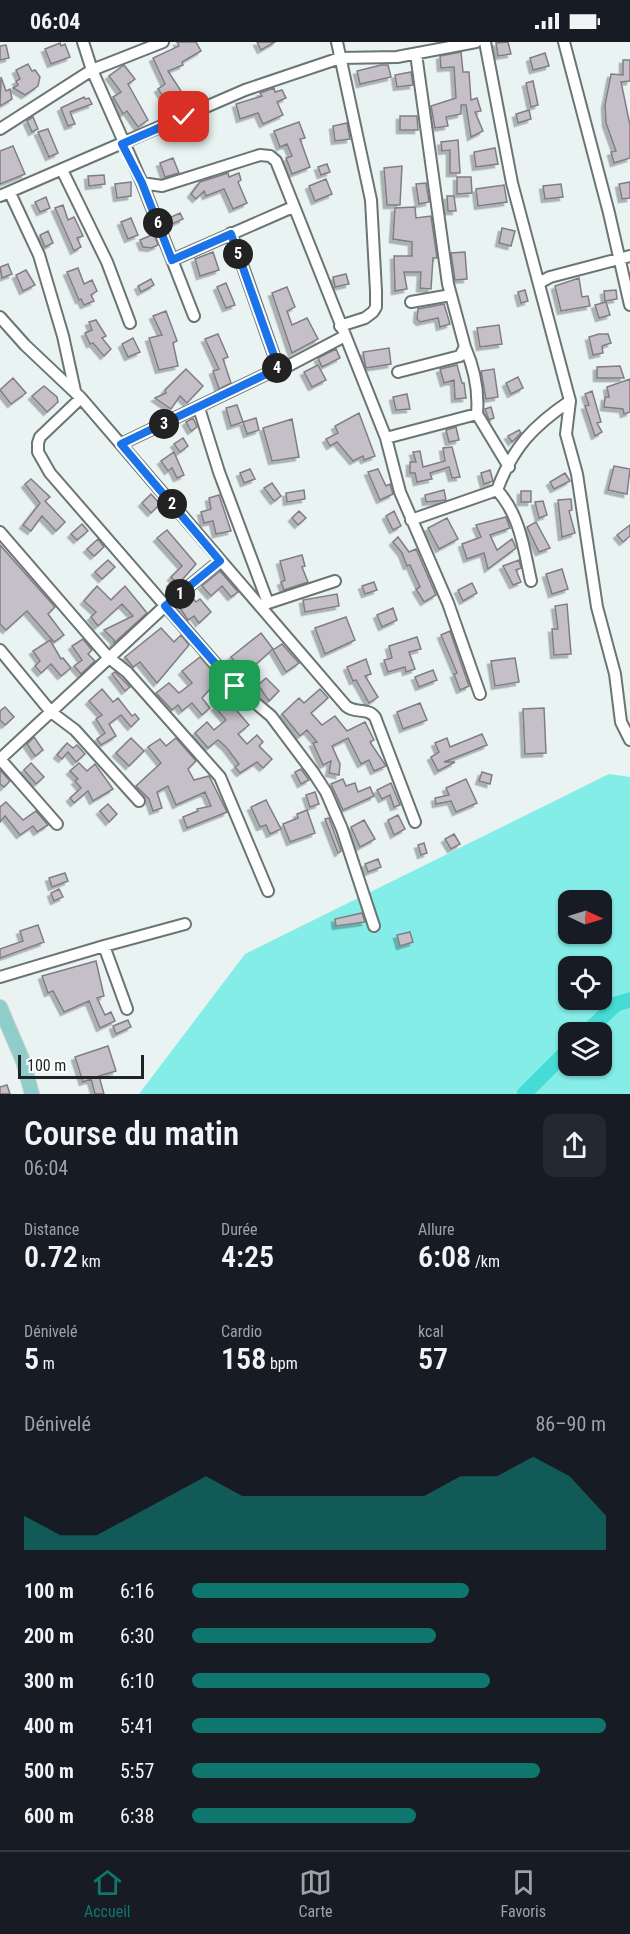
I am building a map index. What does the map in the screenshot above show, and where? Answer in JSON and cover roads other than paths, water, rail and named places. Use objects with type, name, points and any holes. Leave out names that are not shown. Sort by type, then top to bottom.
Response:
[{"type":"main road","points":[[0,1007],[23,1061],[32,1094]]},
{"type":"street","points":[[83,42],[92,70],[122,144],[142,183],[194,316]]},
{"type":"street","points":[[0,129],[92,70],[163,42]]},
{"type":"street","points":[[121,444],[281,367],[286,367],[365,318],[376,307],[371,200],[337,42]]},
{"type":"street","points":[[78,394],[39,255],[5,195],[245,90],[340,58],[369,59],[416,54],[476,42]]},
{"type":"street","points":[[485,42],[512,183],[570,401],[566,434],[577,474],[597,607],[615,674],[621,722],[630,740]]},
{"type":"street","points":[[564,42],[625,257],[630,305]]},
{"type":"street","points":[[416,54],[451,295],[465,347],[472,363],[478,393],[477,414],[509,467]]},
{"type":"street","points":[[142,183],[162,186],[260,155],[270,156],[276,161],[386,438],[411,520],[455,622],[480,694]]},
{"type":"street","points":[[62,170],[106,262],[130,323]]},
{"type":"street","points":[[172,260],[293,207]]},
{"type":"street","points":[[231,234],[277,364],[281,367]]},
{"type":"street","points":[[539,283],[550,277],[625,257]]},
{"type":"street","points":[[411,302],[451,295]]},
{"type":"street","points":[[0,317],[25,345],[78,394],[220,561],[263,605],[346,706],[353,710],[368,711],[375,717],[415,822]]},
{"type":"street","points":[[398,372],[460,356],[465,347]]},
{"type":"street","points":[[78,394],[40,437],[38,452],[50,473],[235,686],[271,716],[313,772],[326,792],[342,829],[374,927]]},
{"type":"street","points":[[411,520],[497,490],[520,442],[532,429],[570,401]]},
{"type":"street","points":[[199,408],[263,605]]},
{"type":"street","points":[[386,438],[477,414]]},
{"type":"street","points":[[497,490],[505,499],[518,523],[531,581]]},
{"type":"street","points":[[0,532],[108,657],[127,672],[220,777],[268,891]]},
{"type":"street","points":[[57,824],[0,759],[80,687],[108,657],[220,561]]},
{"type":"street","points":[[263,605],[335,581]]},
{"type":"street","points":[[0,650],[51,712],[75,730],[139,801]]},
{"type":"street","points":[[0,977],[185,924]]},
{"type":"street","points":[[104,946],[127,1009]]},
{"type":"waterway","points":[[597,1022],[616,1004],[630,1000]]},
{"type":"waterway","points":[[524,1094],[558,1060]]}]
